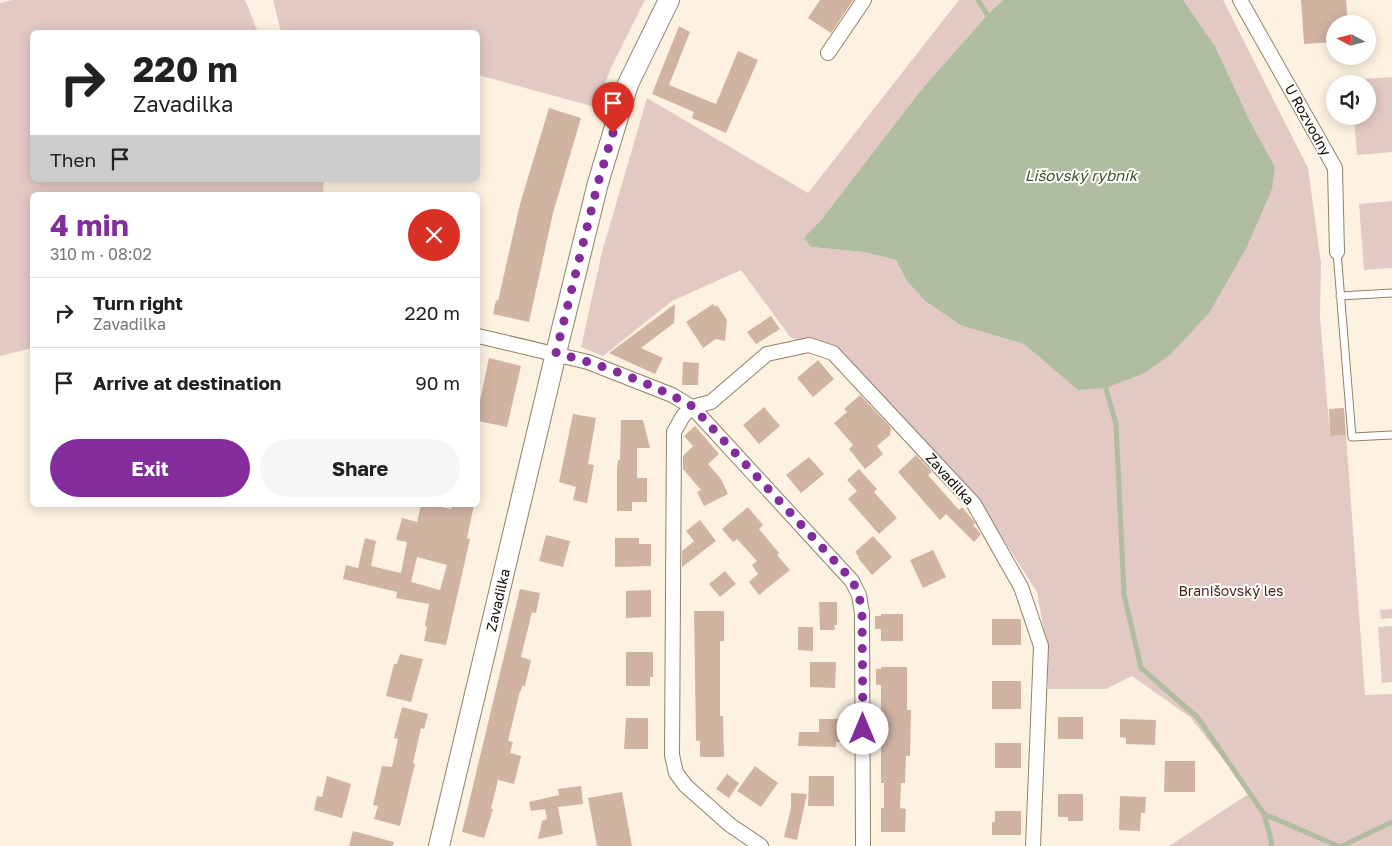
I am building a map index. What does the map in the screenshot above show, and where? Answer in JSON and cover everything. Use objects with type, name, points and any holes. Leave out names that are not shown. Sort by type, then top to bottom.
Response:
[{"type":"street","name":"Zavadilka","points":[[439,846],[598,183],[628,84],[669,0]]},
{"type":"street","points":[[828,53],[864,0]]},
{"type":"street","name":"U Rozvodny","points":[[1240,0],[1335,168],[1337,252]]},
{"type":"street","points":[[480,336],[588,362],[672,395],[692,406],[852,580],[859,595],[862,613],[863,846]]},
{"type":"street","name":"Zavadilka","points":[[692,406],[711,402],[767,354],[809,345],[833,353],[974,504],[1021,587],[1041,646],[1033,846]]},
{"type":"street","points":[[692,406],[683,416],[674,432],[672,755],[676,773],[686,786],[730,825],[761,846]]},
{"type":"lane","points":[[1337,252],[1352,437],[1392,435]]},
{"type":"lane","points":[[1340,296],[1392,292]]},
{"type":"green space","points":[[12,0],[245,0],[257,30],[30,30],[30,182],[324,182],[323,192],[30,192],[30,348],[0,356],[0,3]]},
{"type":"green space","points":[[273,0],[645,0],[612,66],[595,107],[480,76],[480,30],[280,30]]},
{"type":"green space","name":"Branišovský les","points":[[959,0],[1003,0],[988,14],[921,90],[805,238],[812,247],[864,252],[896,260],[906,280],[925,301],[962,326],[1024,344],[1078,390],[1275,167],[1249,119],[1215,46],[1183,0],[1223,0],[1308,168],[1321,263],[1320,317],[1330,436],[1346,435],[1365,695],[1392,694],[1392,846],[1169,846],[1250,793],[1190,717],[1132,676],[1106,689],[1048,689],[1046,642],[1037,592],[978,500],[844,353],[791,338],[741,270],[672,301],[603,356],[581,347],[602,252],[647,98],[808,193]]},
{"type":"green space","points":[[1392,77],[1392,152],[1357,155],[1355,125],[1376,125],[1376,78]]},
{"type":"green space","points":[[1392,201],[1392,268],[1364,270],[1359,204]]},
{"type":"green space","points":[[1392,609],[1392,618],[1381,619],[1380,610]]},
{"type":"green space","points":[[1392,626],[1392,682],[1382,683],[1378,627]]},
{"type":"water","name":"Lišovský rybník","points":[[1003,0],[1183,0],[1215,46],[1249,119],[1275,167],[1272,189],[1246,249],[1209,313],[1171,354],[1145,373],[1105,388],[1078,390],[1024,344],[962,326],[925,301],[906,280],[896,260],[864,252],[811,247],[804,238],[821,220],[921,90],[988,14]]},
{"type":"building","points":[[820,0],[853,0],[831,33],[808,18]]},
{"type":"building","points":[[1301,0],[1346,0],[1347,15],[1326,15],[1326,43],[1304,44]]},
{"type":"building","points":[[679,26],[690,32],[669,85],[716,104],[738,51],[758,60],[726,133],[692,118],[694,112],[652,94]]},
{"type":"building","points":[[549,108],[581,118],[553,213],[529,322],[493,314],[496,300],[498,301],[520,204]]},
{"type":"building","points":[[675,304],[674,323],[641,348],[663,358],[655,374],[609,353]]},
{"type":"building","points":[[713,304],[715,307],[717,305],[727,320],[725,341],[716,339],[703,348],[686,322]]},
{"type":"building","points":[[771,316],[780,329],[756,344],[747,332]]},
{"type":"building","points":[[489,358],[521,366],[507,427],[480,421],[480,401]]},
{"type":"building","points":[[818,360],[834,379],[813,397],[797,378]]},
{"type":"building","points":[[683,362],[699,363],[698,385],[682,385]]},
{"type":"building","points":[[860,395],[891,428],[890,435],[877,446],[883,454],[865,469],[849,449],[853,445],[834,423],[847,412],[844,409]]},
{"type":"building","points":[[764,407],[780,426],[759,444],[743,425]]},
{"type":"building","points":[[1344,408],[1346,435],[1330,436],[1329,409]]},
{"type":"building","points":[[573,414],[596,418],[588,464],[594,465],[587,503],[573,500],[576,487],[559,482]]},
{"type":"building","points":[[621,420],[643,420],[650,448],[637,448],[637,478],[647,478],[647,502],[632,502],[632,511],[617,511],[617,470],[618,460],[620,460]]},
{"type":"building","points":[[695,426],[719,454],[708,464],[721,479],[728,494],[704,506],[697,492],[701,490],[683,469],[683,456],[693,446],[684,436]]},
{"type":"building","points":[[916,455],[932,472],[928,475],[959,510],[962,507],[975,523],[973,525],[981,534],[974,542],[946,514],[940,520],[898,472]]},
{"type":"building","points":[[809,457],[824,474],[801,493],[786,475]]},
{"type":"building","points":[[859,469],[877,489],[874,492],[897,518],[879,534],[848,499],[857,491],[847,480]]},
{"type":"building","points":[[421,507],[451,509],[452,507],[474,507],[467,538],[470,539],[446,645],[424,641],[429,604],[396,598],[397,592],[343,579],[346,565],[358,568],[365,538],[376,541],[371,566],[401,573],[407,542],[396,540],[402,518],[417,522]],"holes":[[[417,557],[447,565],[440,590],[411,582]]]},
{"type":"building","points":[[748,507],[763,525],[759,529],[790,570],[759,595],[749,582],[758,574],[752,565],[757,561],[737,539],[733,542],[722,529]]},
{"type":"building","points":[[700,520],[716,541],[682,567],[682,551],[694,541],[686,531]]},
{"type":"building","points":[[546,535],[570,541],[563,567],[539,561]]},
{"type":"building","points":[[873,536],[892,557],[872,575],[855,552]]},
{"type":"building","points":[[615,538],[639,538],[639,544],[651,544],[651,566],[615,567]]},
{"type":"building","points":[[933,550],[946,577],[923,588],[910,560]]},
{"type":"building","points":[[725,571],[736,584],[720,597],[709,584]]},
{"type":"building","points":[[520,589],[540,593],[536,613],[532,612],[521,657],[531,660],[525,686],[522,686],[520,691],[508,741],[513,742],[510,753],[521,756],[514,784],[498,780],[491,809],[493,809],[484,838],[462,832]]},
{"type":"building","points":[[651,590],[651,617],[626,618],[626,591]]},
{"type":"building","points":[[819,602],[837,602],[837,625],[834,625],[835,630],[820,630]]},
{"type":"building","points":[[694,611],[724,611],[724,641],[720,641],[720,716],[723,716],[724,757],[700,757],[700,741],[696,741]]},
{"type":"building","points":[[881,614],[903,614],[903,641],[881,641],[881,629],[875,629],[875,616],[881,616]]},
{"type":"building","points":[[992,619],[1021,619],[1021,645],[992,645]]},
{"type":"building","points":[[798,627],[813,627],[813,651],[798,650]]},
{"type":"building","points":[[626,652],[653,652],[653,677],[650,677],[650,686],[626,686]]},
{"type":"building","points":[[400,654],[423,659],[411,702],[386,696],[394,664],[397,664]]},
{"type":"building","points":[[810,662],[836,662],[835,688],[810,687]]},
{"type":"building","points":[[881,667],[907,667],[907,710],[911,710],[910,756],[906,756],[905,783],[901,783],[900,808],[906,809],[905,832],[881,832],[881,808],[884,808],[884,783],[881,783],[881,685],[876,685],[876,669],[881,669]]},
{"type":"building","points":[[992,681],[1021,681],[1021,709],[992,709]]},
{"type":"building","points":[[402,707],[428,714],[424,729],[421,728],[413,763],[415,764],[400,826],[374,819],[378,806],[373,805],[382,766],[392,767],[398,739],[394,738]]},
{"type":"building","points":[[1058,717],[1083,717],[1083,739],[1058,739]]},
{"type":"building","points":[[626,718],[648,718],[648,749],[624,749]]},
{"type":"building","points":[[819,719],[841,719],[841,742],[836,742],[836,747],[798,746],[799,732],[819,732]]},
{"type":"building","points":[[1120,719],[1156,720],[1155,745],[1126,744],[1126,738],[1120,737]]},
{"type":"building","points":[[995,743],[1021,743],[1021,768],[995,768]]},
{"type":"building","points":[[1165,761],[1195,761],[1195,792],[1164,792]]},
{"type":"building","points":[[755,766],[778,783],[761,807],[737,791]]},
{"type":"building","points":[[727,774],[739,783],[729,798],[716,789]]},
{"type":"building","points":[[327,776],[351,784],[342,818],[314,810],[317,796],[322,797]]},
{"type":"building","points":[[809,776],[834,776],[834,806],[808,806]]},
{"type":"building","points":[[581,786],[583,804],[558,807],[563,834],[538,839],[542,821],[547,819],[545,809],[531,811],[529,802],[559,795],[558,789]]},
{"type":"building","points":[[622,792],[632,846],[597,846],[588,798]]},
{"type":"building","points":[[791,793],[807,794],[797,840],[784,837],[791,808]]},
{"type":"building","points":[[1058,794],[1083,794],[1083,821],[1068,821],[1068,817],[1058,817]]},
{"type":"building","points":[[1120,796],[1146,797],[1145,813],[1141,813],[1140,831],[1119,830]]},
{"type":"building","points":[[995,811],[1021,811],[1021,835],[992,835],[992,822],[995,822]]},
{"type":"building","points":[[353,831],[394,842],[393,846],[349,846]]},
{"type":"waterway","points":[[978,0],[990,19]]},
{"type":"waterway","points":[[1104,382],[1116,424],[1124,594],[1141,668],[1198,718],[1264,814],[1338,846]]},
{"type":"waterway","points":[[1264,814],[1272,843],[1271,846]]},
{"type":"waterway","points":[[1342,846],[1392,822]]},
{"type":"route","points":[[613,133],[598,183],[556,353],[588,362],[672,395],[692,406],[852,580],[859,595],[862,613],[863,729]]}]
